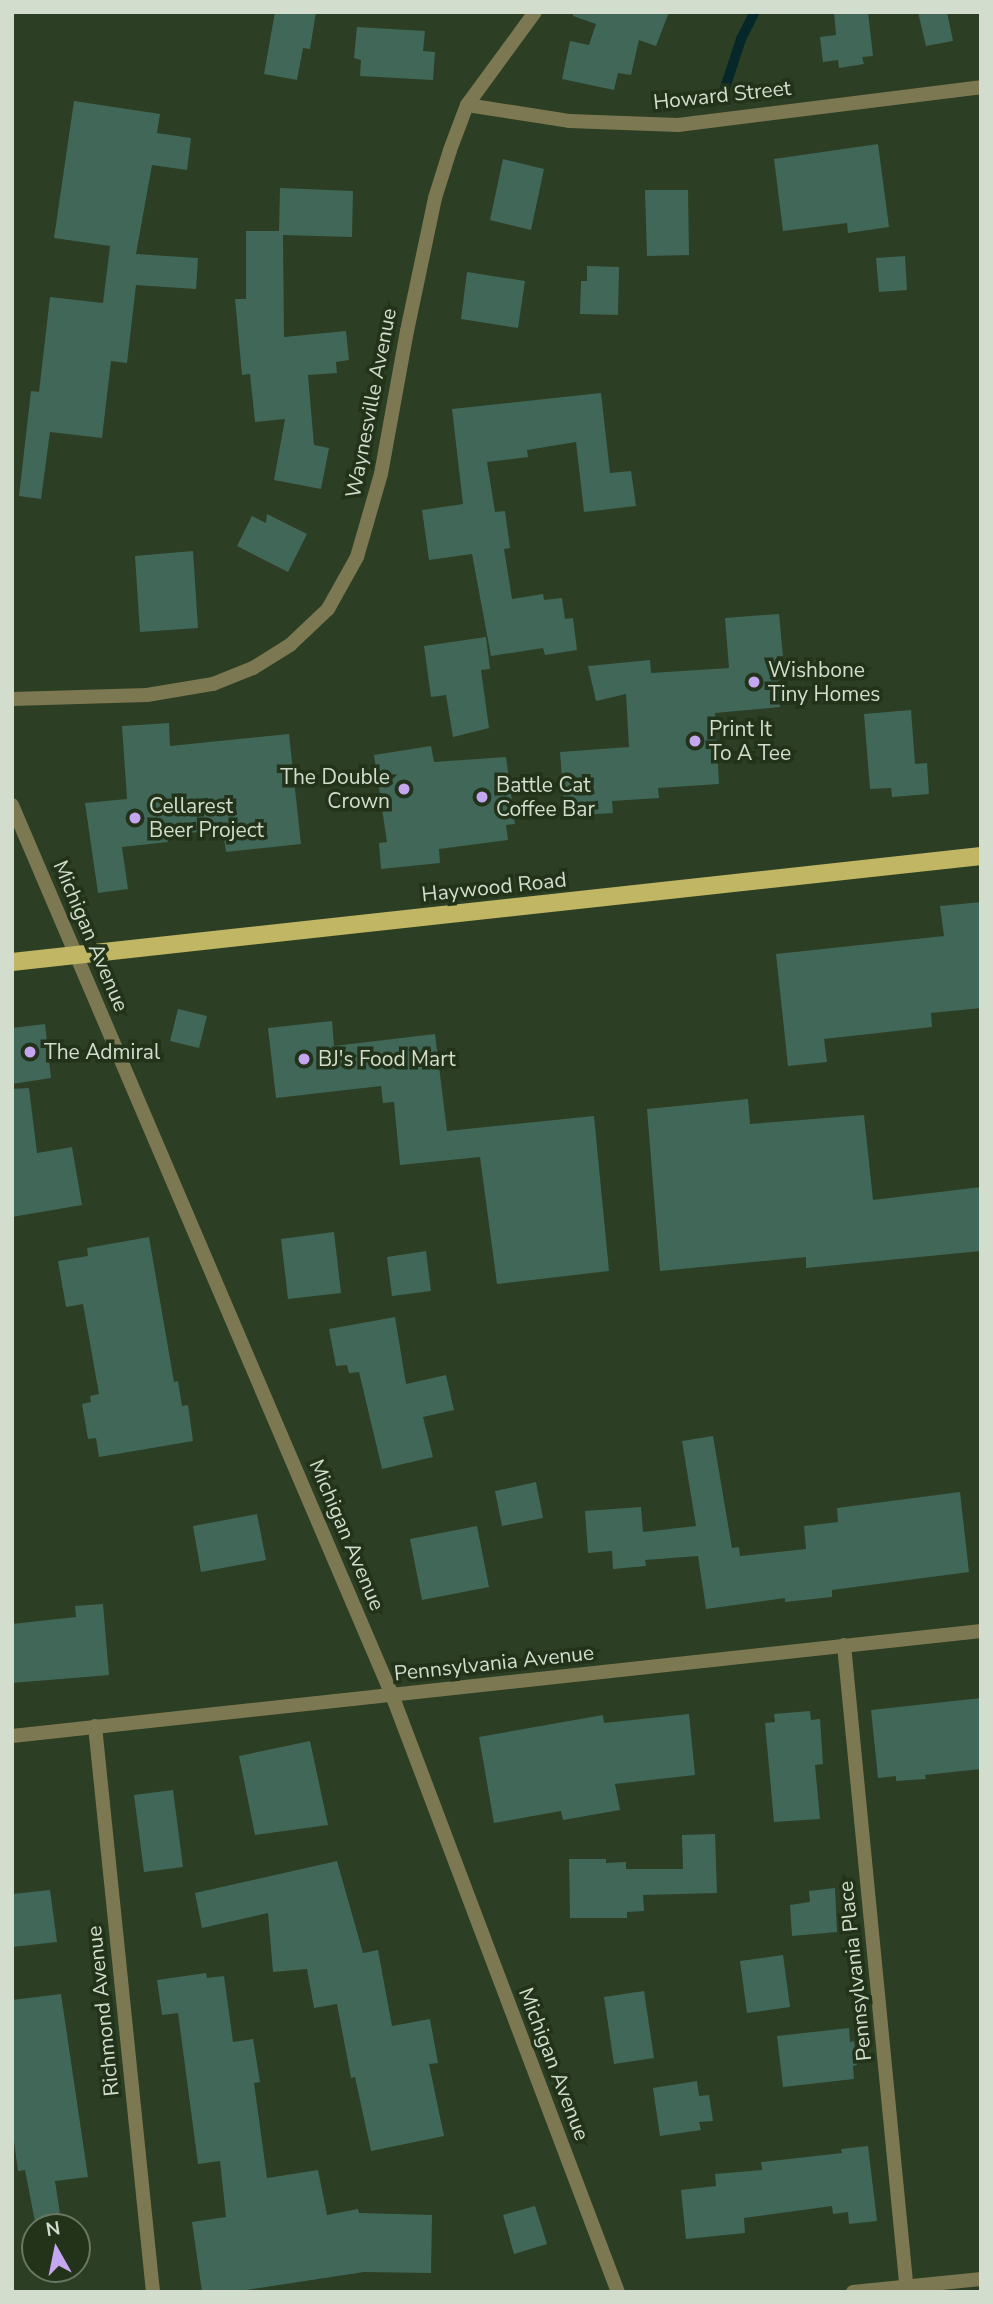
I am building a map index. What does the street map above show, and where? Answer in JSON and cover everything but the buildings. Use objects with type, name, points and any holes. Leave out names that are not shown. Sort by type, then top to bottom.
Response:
[{"type":"main road","name":"Haywood Road","points":[[12,962],[981,856]]},
{"type":"street","name":"Waynesville Avenue","points":[[12,699],[147,695],[213,684],[253,668],[290,645],[328,609],[357,557],[382,474],[407,331],[435,198],[467,104],[535,12]]},
{"type":"street","name":"Howard Street","points":[[467,104],[569,121],[678,125],[981,87]]},
{"type":"street","name":"Michigan Avenue","points":[[12,805],[392,1695],[618,2292]]},
{"type":"street","name":"Pennsylvania Avenue","points":[[12,1736],[981,1630]]},
{"type":"street","name":"Pennsylvania Place","points":[[844,1645],[907,2289]]},
{"type":"street","name":"Richmond Avenue","points":[[95,1726],[153,2292]]},
{"type":"street","points":[[853,2292],[907,2289],[981,2279]]},
{"type":"waterway","points":[[725,88],[741,39],[755,12]]},
{"type":"place","name":"Wishbone Tiny Homes","points":[[754,682]]},
{"type":"place","name":"Print It To A Tee","points":[[695,741]]},
{"type":"place","name":"The Double Crown","points":[[404,789]]},
{"type":"place","name":"Battle Cat Coffee Bar","points":[[482,797]]},
{"type":"place","name":"Cellarest Beer Project","points":[[135,818]]},
{"type":"place","name":"The Admiral","points":[[30,1052]]},
{"type":"place","name":"BJ's Food Mart","points":[[304,1059]]}]
